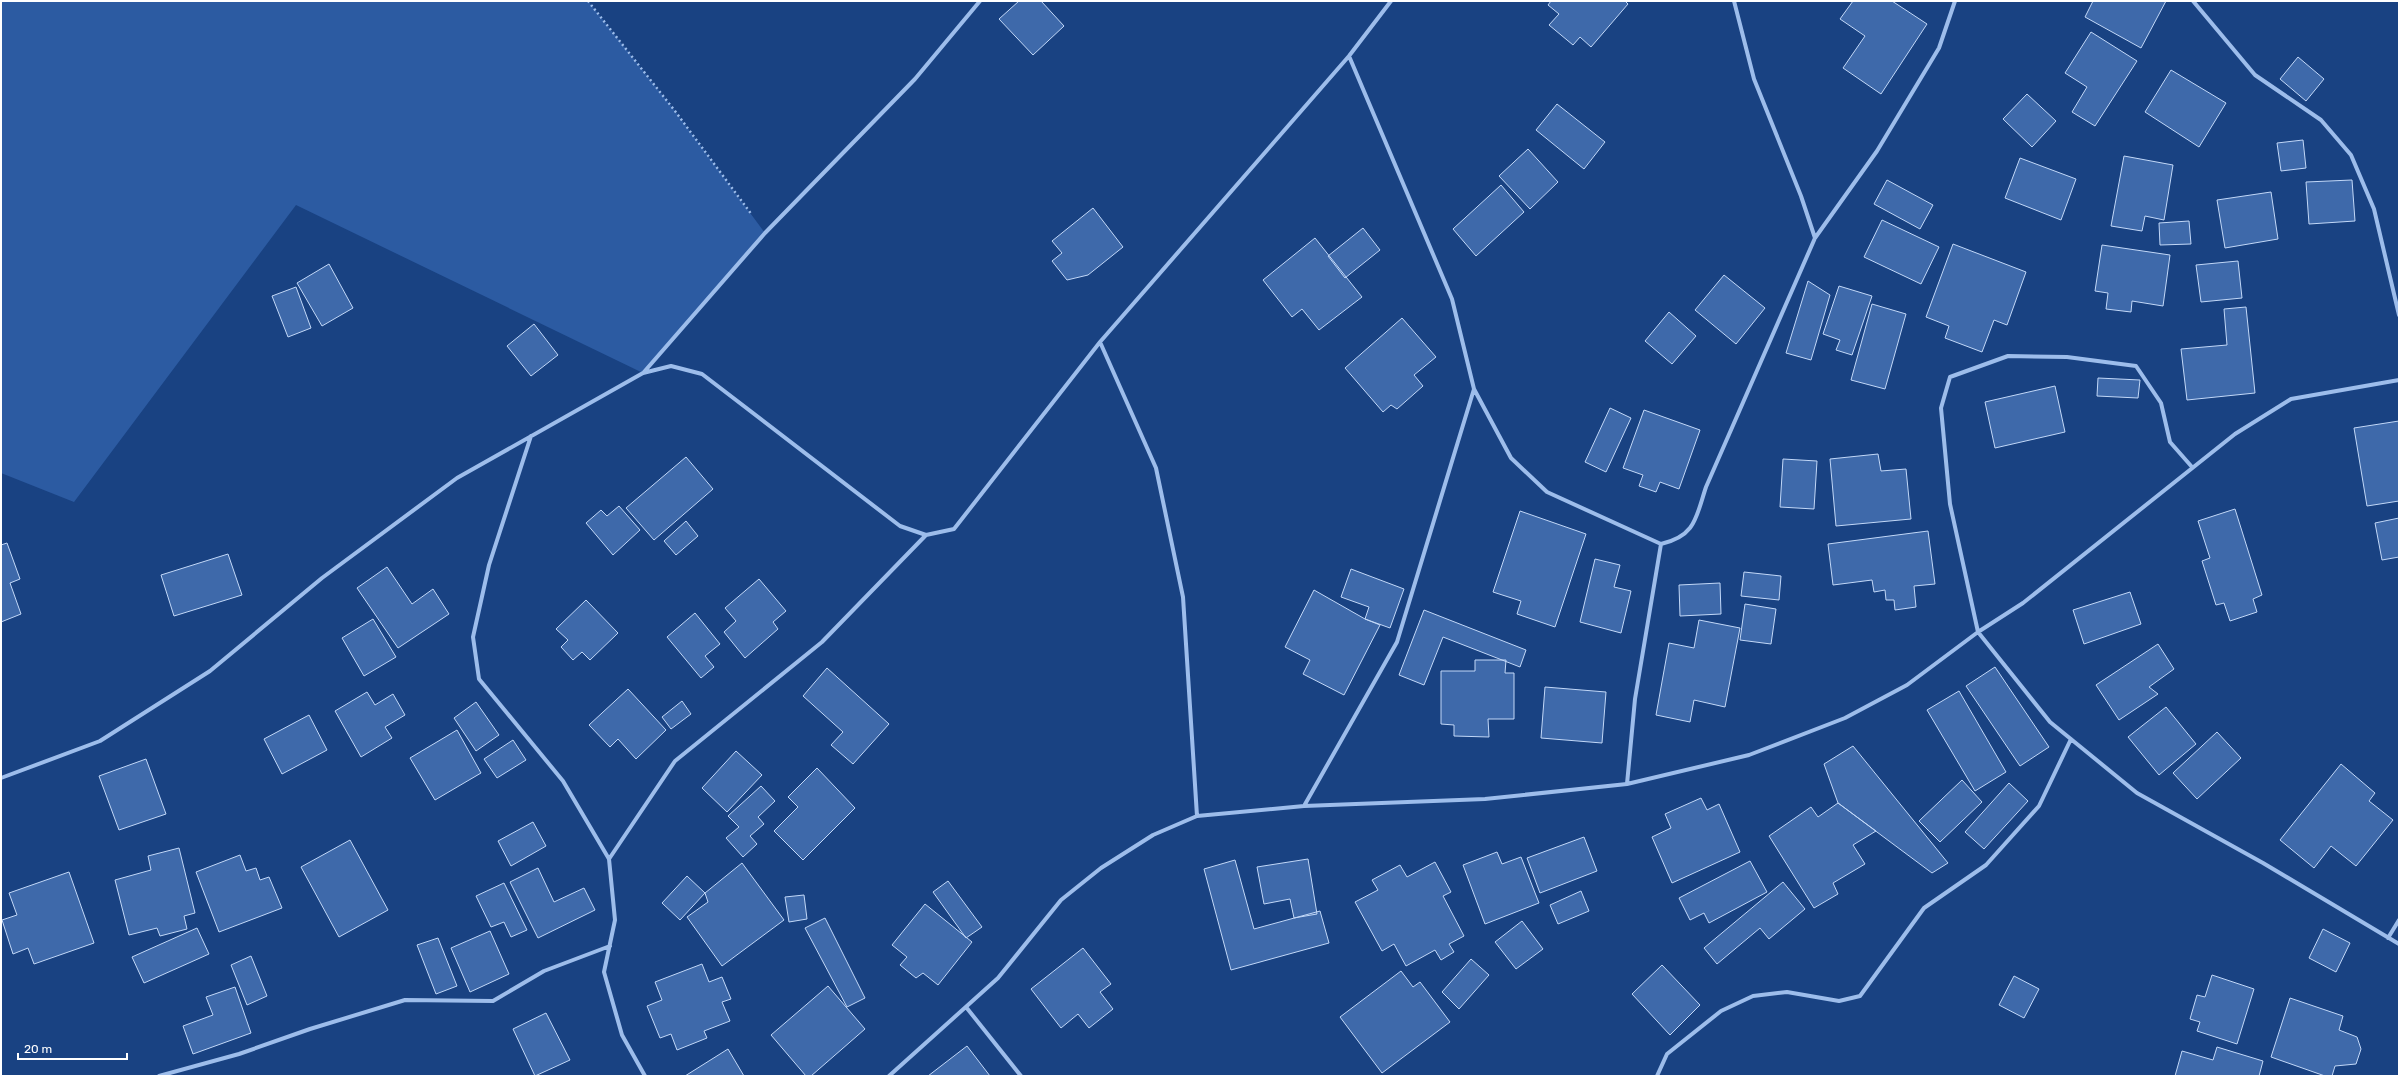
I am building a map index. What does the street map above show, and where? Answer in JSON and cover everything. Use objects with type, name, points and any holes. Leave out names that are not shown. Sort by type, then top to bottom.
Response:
[{"type":"street","points":[[644,373],[765,233],[915,79],[980,1]]},
{"type":"street","points":[[1,778],[100,741],[210,671],[322,578],[457,478],[644,373],[671,366],[702,374],[900,526],[926,535],[954,529],[1100,342],[1349,56],[1391,1]]},
{"type":"street","points":[[1734,1],[1754,79],[1801,196],[1815,238]]},
{"type":"street","points":[[1349,56],[1452,299],[1474,390],[1510,458],[1547,492],[1661,544],[1677,540],[1692,526],[1706,487],[1815,238],[1877,151],[1939,48],[1955,1]]},
{"type":"street","points":[[2193,1],[2255,75],[2321,120],[2351,155],[2374,209],[2399,315]]},
{"type":"street","points":[[1100,342],[1156,468],[1183,597],[1197,816]]},
{"type":"street","points":[[2192,467],[2170,442],[2161,403],[2136,366],[2067,357],[2008,356],[1950,378],[1941,408],[1950,504],[1978,632],[2050,722],[2138,793],[2263,863],[2399,944]]},
{"type":"street","points":[[889,1076],[998,978],[1061,900],[1101,868],[1153,835],[1197,816],[1304,806],[1484,800],[1626,784],[1749,755],[1845,718],[1907,685],[1978,632],[2023,603],[2235,434],[2291,399],[2399,380]]},
{"type":"street","points":[[1304,806],[1397,642],[1474,390]]},
{"type":"street","points":[[531,436],[489,565],[473,637],[479,679],[563,781],[609,859],[615,920],[604,972],[622,1035],[645,1076]]},
{"type":"street","points":[[609,859],[675,761],[822,642],[926,535]]},
{"type":"street","points":[[1626,784],[1635,699],[1661,544]]},
{"type":"street","points":[[1657,1076],[1667,1054],[1722,1011],[1753,996],[1787,992],[1839,1001],[1860,996],[1924,908],[1986,865],[2039,806],[2071,739]]},
{"type":"street","points":[[2388,938],[2399,920]]},
{"type":"street","points":[[159,1076],[239,1054],[310,1029],[405,1000],[493,1001],[544,971],[610,946]]},
{"type":"street","points":[[966,1007],[1021,1076]]},
{"type":"path","points":[[588,1],[675,111],[765,233]]},
{"type":"shaded area","points":[[1,1],[588,1],[675,111],[765,233],[643,373],[296,205],[74,502],[1,473]]},
{"type":"building","points":[[1019,1],[1041,1],[1064,26],[1033,55],[999,19]]},
{"type":"building","points":[[1551,1],[1625,1],[1628,4],[1591,47],[1580,37],[1573,45],[1549,25],[1559,14],[1548,5]]},
{"type":"building","points":[[1853,1],[1892,1],[1927,24],[1881,94],[1843,68],[1865,36],[1840,19]]},
{"type":"building","points":[[2093,1],[2166,1],[2141,48],[2085,17]]},
{"type":"building","points":[[2091,32],[2137,61],[2095,126],[2072,112],[2087,87],[2065,73]]},
{"type":"building","points":[[2298,57],[2324,79],[2306,101],[2280,79]]},
{"type":"building","points":[[2171,70],[2226,103],[2199,147],[2145,112]]},
{"type":"building","points":[[2027,94],[2056,121],[2032,147],[2003,119]]},
{"type":"building","points":[[1557,104],[1605,142],[1584,169],[1536,130]]},
{"type":"building","points":[[2303,140],[2306,168],[2281,171],[2277,143]]},
{"type":"building","points":[[1528,149],[1558,182],[1530,209],[1499,176]]},
{"type":"building","points":[[2124,156],[2173,165],[2164,220],[2145,216],[2142,231],[2111,226]]},
{"type":"building","points":[[2020,158],[2076,179],[2061,220],[2005,198]]},
{"type":"building","points":[[1887,180],[1933,205],[1920,229],[1874,204]]},
{"type":"building","points":[[2352,180],[2355,221],[2309,224],[2306,182]]},
{"type":"building","points":[[1501,185],[1524,212],[1476,256],[1453,229]]},
{"type":"building","points":[[2271,192],[2278,239],[2225,248],[2217,200]]},
{"type":"building","points":[[1093,208],[1123,247],[1088,275],[1067,280],[1052,261],[1062,253],[1052,241]]},
{"type":"building","points":[[1882,220],[1939,247],[1921,284],[1864,257]]},
{"type":"building","points":[[2189,221],[2191,244],[2160,245],[2159,223]]},
{"type":"building","points":[[1363,228],[1380,250],[1345,278],[1328,256]]},
{"type":"building","points":[[1315,238],[1362,297],[1319,330],[1302,309],[1292,317],[1263,280]]},
{"type":"building","points":[[1953,244],[2026,272],[2007,325],[1994,320],[1982,352],[1945,338],[1949,326],[1926,317]]},
{"type":"building","points":[[2102,245],[2170,255],[2163,306],[2132,301],[2131,312],[2106,309],[2108,293],[2095,291]]},
{"type":"building","points":[[2238,261],[2242,298],[2201,302],[2196,265]]},
{"type":"building","points":[[329,264],[353,308],[322,326],[297,283]]},
{"type":"building","points":[[1724,275],[1765,308],[1736,344],[1695,310]]},
{"type":"building","points":[[1808,281],[1830,295],[1811,360],[1786,353]]},
{"type":"building","points":[[1839,286],[1872,296],[1852,355],[1836,350],[1840,340],[1823,334]]},
{"type":"building","points":[[296,287],[311,328],[288,337],[272,296]]},
{"type":"building","points":[[1872,304],[1906,314],[1885,389],[1851,380]]},
{"type":"building","points":[[2246,307],[2255,393],[2187,400],[2181,349],[2227,345],[2224,309]]},
{"type":"building","points":[[1669,312],[1696,336],[1672,364],[1645,341]]},
{"type":"building","points":[[1402,318],[1436,357],[1414,375],[1423,386],[1397,409],[1391,405],[1383,412],[1345,368]]},
{"type":"building","points":[[534,324],[558,355],[531,376],[507,346]]},
{"type":"building","points":[[2098,378],[2140,380],[2138,398],[2097,396]]},
{"type":"building","points":[[2055,386],[2065,432],[1995,448],[1985,402]]},
{"type":"building","points":[[1610,408],[1631,418],[1606,472],[1585,462]]},
{"type":"building","points":[[1644,410],[1700,430],[1679,489],[1660,482],[1656,492],[1639,486],[1643,475],[1623,468]]},
{"type":"building","points":[[2399,421],[2399,501],[2367,506],[2354,428]]},
{"type":"building","points":[[1878,454],[1881,471],[1906,469],[1911,519],[1836,526],[1830,459]]},
{"type":"building","points":[[686,457],[713,489],[654,540],[626,508]]},
{"type":"building","points":[[1783,459],[1817,461],[1814,509],[1780,507]]},
{"type":"building","points":[[619,506],[640,530],[613,555],[586,523],[601,510],[607,516]]},
{"type":"building","points":[[2235,509],[2262,595],[2253,599],[2257,612],[2230,621],[2224,603],[2216,605],[2202,561],[2210,558],[2198,521]]},
{"type":"building","points":[[1520,511],[1586,534],[1555,627],[1517,614],[1521,601],[1493,592]]},
{"type":"building","points":[[2399,518],[2399,557],[2382,560],[2375,523]]},
{"type":"building","points":[[686,521],[698,536],[676,555],[664,541]]},
{"type":"building","points":[[1928,531],[1935,584],[1914,586],[1916,607],[1895,610],[1894,600],[1886,600],[1885,590],[1874,592],[1872,580],[1833,585],[1828,544]]},
{"type":"building","points":[[7,543],[20,579],[10,583],[21,614],[1,622],[1,545]]},
{"type":"building","points":[[228,554],[242,595],[174,616],[161,575]]},
{"type":"building","points":[[1595,559],[1620,565],[1614,587],[1631,591],[1621,633],[1580,622]]},
{"type":"building","points":[[387,567],[412,604],[433,589],[449,614],[398,648],[357,588]]},
{"type":"building","points":[[1351,569],[1404,589],[1390,628],[1365,619],[1369,607],[1341,597]]},
{"type":"building","points":[[1744,572],[1781,576],[1779,600],[1741,596]]},
{"type":"building","points":[[759,579],[786,611],[773,622],[778,629],[745,658],[724,632],[736,621],[725,608]]},
{"type":"building","points":[[1720,583],[1721,614],[1680,616],[1679,585]]},
{"type":"building","points":[[1314,590],[1365,619],[1380,625],[1344,695],[1303,674],[1310,660],[1285,647]]},
{"type":"building","points":[[2130,592],[2141,624],[2084,644],[2073,610]]},
{"type":"building","points":[[586,600],[618,633],[590,660],[582,652],[573,660],[561,647],[568,640],[556,629]]},
{"type":"building","points":[[1745,604],[1776,609],[1771,644],[1740,640]]},
{"type":"building","points":[[1424,610],[1526,650],[1520,667],[1443,637],[1424,685],[1399,675]]},
{"type":"building","points":[[695,613],[720,644],[705,656],[714,667],[701,678],[667,637]]},
{"type":"building","points":[[373,619],[396,657],[364,676],[342,638]]},
{"type":"building","points":[[1699,620],[1740,628],[1725,707],[1694,700],[1690,722],[1656,715],[1669,643],[1694,648]]},
{"type":"building","points":[[2158,644],[2174,669],[2149,687],[2158,694],[2119,720],[2096,685]]},
{"type":"building","points":[[1475,660],[1506,660],[1505,673],[1514,673],[1514,719],[1488,719],[1489,737],[1454,736],[1454,725],[1441,724],[1441,671],[1475,671]]},
{"type":"building","points":[[1995,667],[2049,747],[2020,766],[1966,686]]},
{"type":"building","points":[[827,668],[889,724],[853,764],[831,745],[843,732],[803,696]]},
{"type":"building","points":[[1545,687],[1606,692],[1602,743],[1541,738]]},
{"type":"building","points":[[628,689],[666,730],[636,759],[618,739],[610,747],[589,725]]},
{"type":"building","points":[[1959,691],[2006,772],[1975,791],[1927,710]]},
{"type":"building","points":[[367,692],[375,705],[393,694],[405,715],[385,727],[392,738],[361,757],[335,711]]},
{"type":"building","points":[[682,701],[691,714],[671,729],[662,717]]},
{"type":"building","points":[[476,702],[499,735],[476,751],[454,718]]},
{"type":"building","points":[[2166,707],[2196,744],[2159,775],[2128,737]]},
{"type":"building","points":[[309,715],[327,750],[282,774],[264,739]]},
{"type":"building","points":[[457,730],[481,773],[435,800],[410,758]]},
{"type":"building","points":[[2217,732],[2241,758],[2197,799],[2173,773]]},
{"type":"building","points":[[513,740],[526,760],[497,778],[484,759]]},
{"type":"building","points":[[1853,746],[1948,863],[1932,873],[1838,803],[1824,764]]},
{"type":"building","points":[[736,751],[762,775],[727,812],[702,788]]},
{"type":"building","points":[[146,759],[166,814],[119,830],[99,776]]},
{"type":"building","points":[[2341,764],[2375,793],[2369,801],[2393,820],[2356,866],[2331,846],[2314,868],[2280,840]]},
{"type":"building","points":[[817,768],[855,808],[803,860],[774,831],[798,807],[788,797]]},
{"type":"building","points":[[1962,780],[1982,802],[1940,842],[1919,821]]},
{"type":"building","points":[[2009,783],[2028,801],[1984,849],[1965,832]]},
{"type":"building","points":[[761,786],[775,801],[758,817],[764,824],[750,836],[757,844],[743,857],[726,838],[739,827],[728,816]]},
{"type":"building","points":[[1701,798],[1707,810],[1719,804],[1740,852],[1672,883],[1652,837],[1671,828],[1665,814]]},
{"type":"building","points":[[1838,803],[1876,831],[1853,845],[1865,864],[1833,883],[1838,894],[1814,908],[1769,836],[1811,807],[1818,817]]},
{"type":"building","points":[[533,822],[546,846],[511,866],[498,841]]},
{"type":"building","points":[[1584,837],[1597,871],[1540,893],[1527,858]]},
{"type":"building","points":[[350,840],[388,910],[339,937],[301,867]]},
{"type":"building","points":[[179,848],[195,913],[184,916],[187,929],[160,936],[157,928],[129,935],[115,880],[151,870],[148,856]]},
{"type":"building","points":[[1497,852],[1502,864],[1521,857],[1539,903],[1485,924],[1463,865]]},
{"type":"building","points":[[240,855],[246,871],[256,868],[260,880],[269,877],[282,908],[219,932],[196,872]]},
{"type":"building","points":[[1308,859],[1317,914],[1294,918],[1290,899],[1264,904],[1257,867]]},
{"type":"building","points":[[1235,860],[1254,929],[1320,911],[1329,943],[1231,970],[1204,869]]},
{"type":"building","points":[[1750,861],[1767,892],[1709,923],[1704,913],[1690,920],[1679,898]]},
{"type":"building","points":[[1435,862],[1451,892],[1443,896],[1464,936],[1449,944],[1454,952],[1441,960],[1435,950],[1406,966],[1394,944],[1382,951],[1355,902],[1378,890],[1372,880],[1400,865],[1407,877]]},
{"type":"building","points":[[742,863],[784,920],[722,966],[687,917],[708,902],[705,893]]},
{"type":"building","points":[[538,868],[554,902],[584,888],[595,910],[538,938],[510,882]]},
{"type":"building","points":[[69,872],[94,943],[34,964],[28,948],[13,954],[2,920],[17,915],[9,893]]},
{"type":"building","points":[[687,876],[705,893],[680,920],[662,903]]},
{"type":"building","points":[[948,881],[982,927],[966,938],[933,892]]},
{"type":"building","points":[[1783,882],[1805,909],[1769,939],[1760,928],[1717,964],[1704,948]]},
{"type":"building","points":[[504,883],[527,930],[511,937],[504,922],[491,927],[476,896]]},
{"type":"building","points":[[1581,891],[1589,911],[1558,924],[1550,905]]},
{"type":"building","points":[[804,895],[807,919],[789,922],[785,897]]},
{"type":"building","points":[[925,904],[972,942],[938,985],[923,973],[916,978],[900,965],[907,957],[892,945]]},
{"type":"building","points":[[825,918],[865,998],[847,1007],[805,928]]},
{"type":"building","points":[[1522,921],[1543,949],[1516,969],[1495,942]]},
{"type":"building","points":[[197,928],[209,954],[144,983],[132,957]]},
{"type":"building","points":[[2323,929],[2350,943],[2336,972],[2309,958]]},
{"type":"building","points":[[490,931],[509,974],[470,992],[451,948]]},
{"type":"building","points":[[438,938],[457,986],[436,994],[417,945]]},
{"type":"building","points":[[1083,948],[1111,984],[1100,992],[1113,1009],[1089,1028],[1078,1014],[1061,1028],[1031,989]]},
{"type":"building","points":[[251,956],[267,996],[247,1005],[231,965]]},
{"type":"building","points":[[1471,959],[1489,975],[1459,1009],[1442,992]]},
{"type":"building","points":[[702,964],[709,982],[722,977],[731,999],[722,1002],[730,1021],[704,1031],[707,1038],[677,1050],[671,1034],[660,1038],[647,1006],[662,1000],[655,982]]},
{"type":"building","points":[[1662,965],[1700,1005],[1670,1035],[1632,994]]},
{"type":"building","points":[[1401,971],[1413,987],[1420,982],[1450,1022],[1382,1073],[1340,1017]]},
{"type":"building","points":[[2212,975],[2254,989],[2237,1044],[2197,1031],[2200,1022],[2190,1019],[2197,995],[2205,997]]},
{"type":"building","points":[[2014,976],[2039,989],[2024,1018],[1999,1005]]},
{"type":"building","points":[[828,986],[865,1029],[811,1076],[806,1076],[771,1035]]},
{"type":"building","points":[[235,987],[251,1033],[193,1054],[183,1026],[213,1015],[206,997]]},
{"type":"building","points":[[2290,998],[2343,1016],[2339,1030],[2357,1037],[2361,1049],[2356,1064],[2335,1066],[2332,1076],[2325,1076],[2271,1057]]},
{"type":"building","points":[[546,1013],[570,1060],[535,1076],[513,1029]]},
{"type":"building","points":[[967,1046],[990,1076],[928,1076]]},
{"type":"building","points":[[2217,1047],[2263,1061],[2259,1076],[2175,1076],[2182,1051],[2213,1060]]},
{"type":"building","points":[[728,1049],[744,1076],[685,1076]]}]
